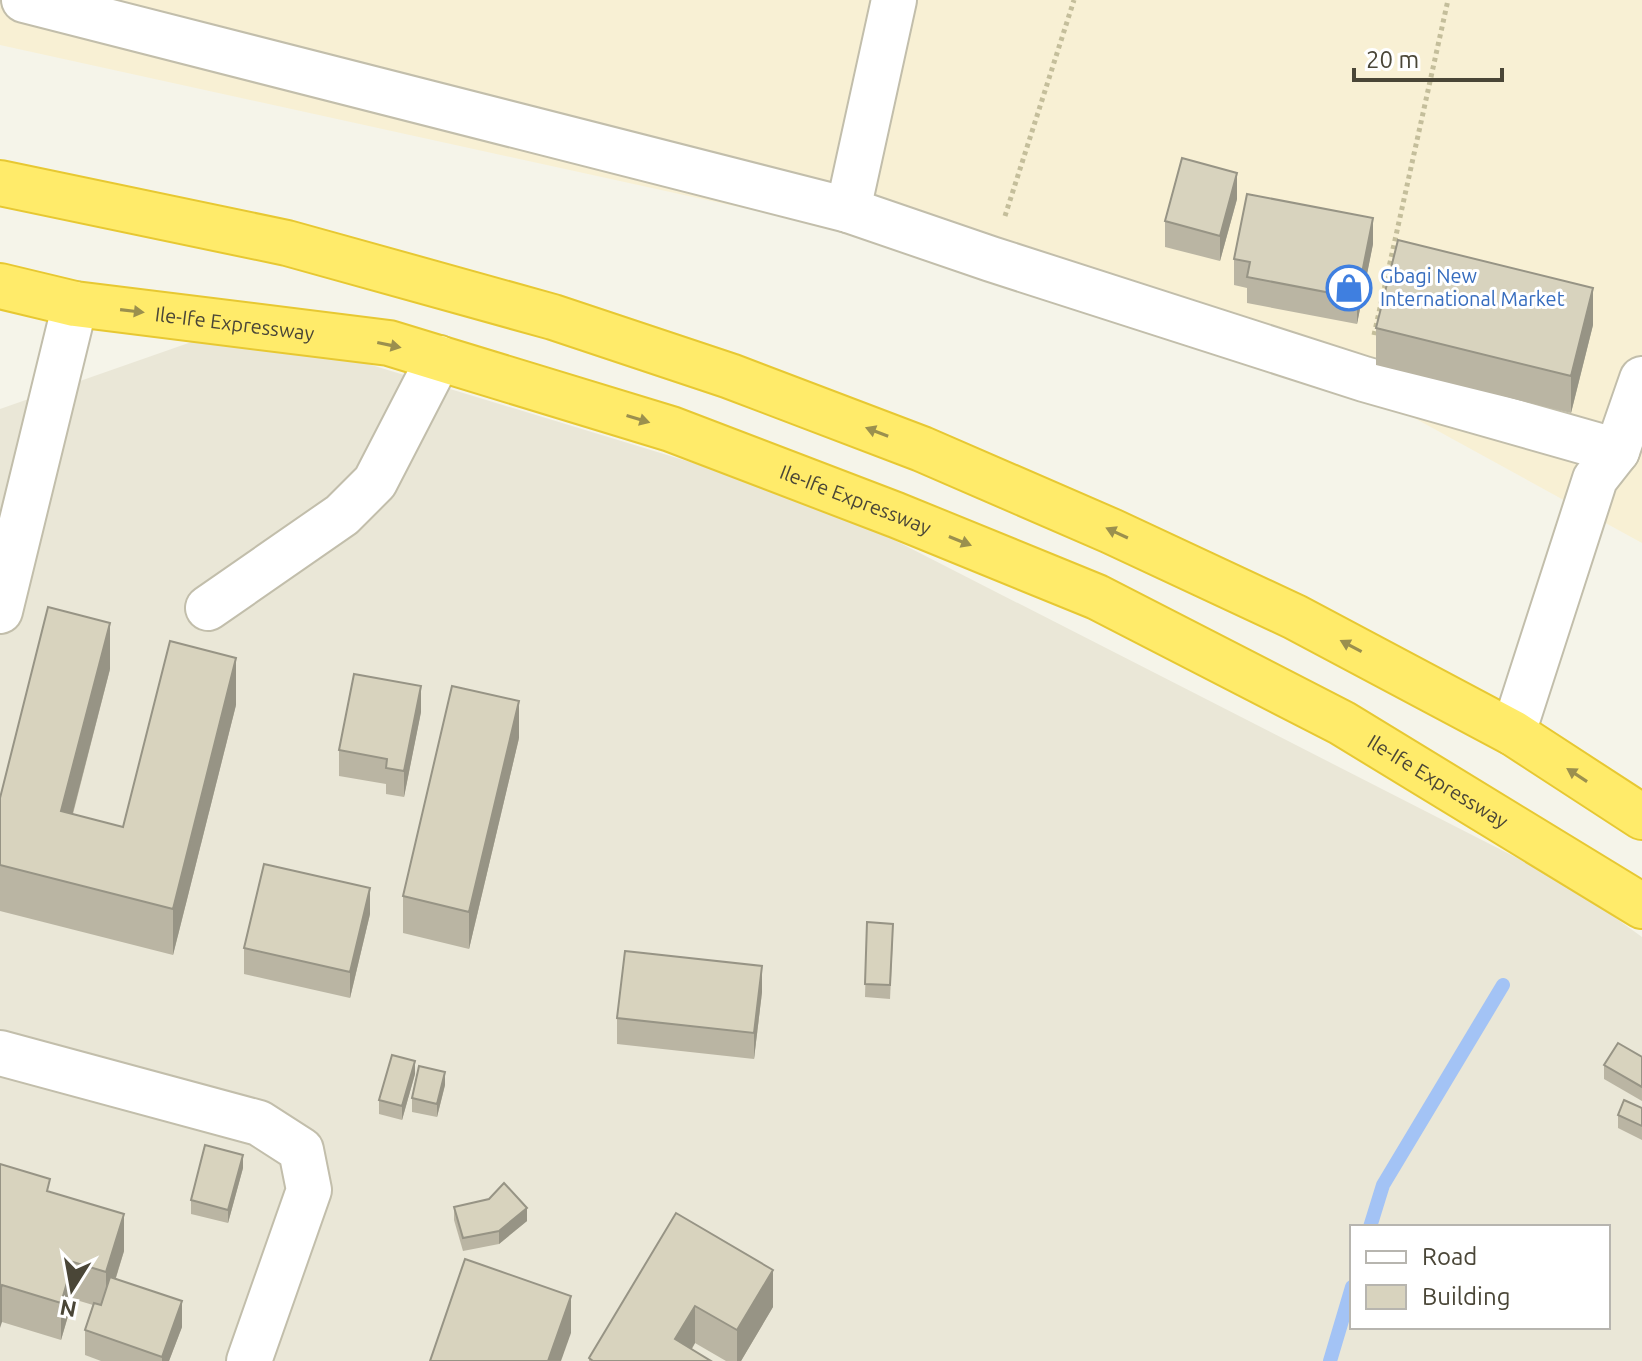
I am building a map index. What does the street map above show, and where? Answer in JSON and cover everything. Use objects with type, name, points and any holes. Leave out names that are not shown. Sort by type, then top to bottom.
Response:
[{"type":"highway","points":[[0,183],[287,243],[553,317],[730,376],[922,449],[1111,531],[1295,617],[1513,733],[1642,817]]},
{"type":"highway","name":"Ile-Ife Expressway","points":[[0,286],[75,304],[389,343],[671,429],[896,515],[1097,597],[1342,723],[1642,906]]},
{"type":"street","points":[[24,0],[848,210],[1364,379],[1617,451]]},
{"type":"street","points":[[848,210],[894,0]]},
{"type":"street","points":[[0,611],[8,551],[75,304]]},
{"type":"street","points":[[208,608],[342,515],[375,482],[439,358]]},
{"type":"street","points":[[1513,733],[1595,479],[1617,451],[1642,379]]},
{"type":"street","points":[[0,1053],[259,1123],[301,1150],[309,1190],[249,1361]]},
{"type":"path","points":[[991,259],[1074,0]]},
{"type":"path","points":[[1364,379],[1448,0]]},
{"type":"shaded area","name":"Gbagi New International Market","points":[[0,0],[1642,0],[1642,543],[1294,352],[816,224],[0,45]]},
{"type":"shaded area","points":[[240,325],[818,501],[1570,885],[1642,937],[1642,1361],[0,1361],[0,409]]},
{"type":"building","points":[[1182,158],[1237,173],[1220,236],[1165,221]]},
{"type":"building","points":[[1247,194],[1373,218],[1357,298],[1247,277],[1250,262],[1234,259]]},
{"type":"building","points":[[1398,240],[1593,288],[1571,376],[1376,328]]},
{"type":"building","points":[[48,607],[110,623],[61,811],[123,827],[170,641],[236,658],[173,909],[0,865],[0,798]]},
{"type":"building","points":[[354,674],[421,686],[404,771],[386,768],[387,759],[339,750]]},
{"type":"building","points":[[452,686],[519,701],[469,912],[403,896]]},
{"type":"building","points":[[264,864],[370,888],[350,972],[244,948]]},
{"type":"building","points":[[867,922],[893,924],[890,985],[865,984]]},
{"type":"building","points":[[625,951],[762,966],[754,1033],[617,1018]]},
{"type":"building","points":[[1618,1043],[1642,1057],[1642,1087],[1604,1065]]},
{"type":"building","points":[[392,1055],[415,1061],[402,1106],[379,1100]]},
{"type":"building","points":[[419,1066],[445,1072],[437,1104],[412,1098]]},
{"type":"building","points":[[1624,1100],[1642,1108],[1642,1126],[1618,1115]]},
{"type":"building","points":[[205,1145],[243,1155],[228,1210],[191,1200]]},
{"type":"building","points":[[0,1164],[50,1179],[47,1191],[124,1214],[106,1272],[73,1262],[61,1303],[2,1285],[0,1291]]},
{"type":"building","points":[[504,1183],[527,1208],[499,1231],[463,1238],[454,1207],[489,1199]]},
{"type":"building","points":[[676,1213],[773,1270],[737,1330],[695,1306],[675,1339],[711,1361],[593,1361],[589,1358]]},
{"type":"building","points":[[465,1259],[571,1296],[548,1361],[430,1361]]},
{"type":"building","points":[[110,1277],[182,1301],[162,1357],[85,1330],[94,1303],[101,1305]]},
{"type":"waterway","points":[[1371,1225],[1383,1185],[1503,985]]},
{"type":"waterway","points":[[1330,1361],[1350,1294]]},
{"type":"place","name":"Gbagi New International Market","points":[[1349,288]]}]
